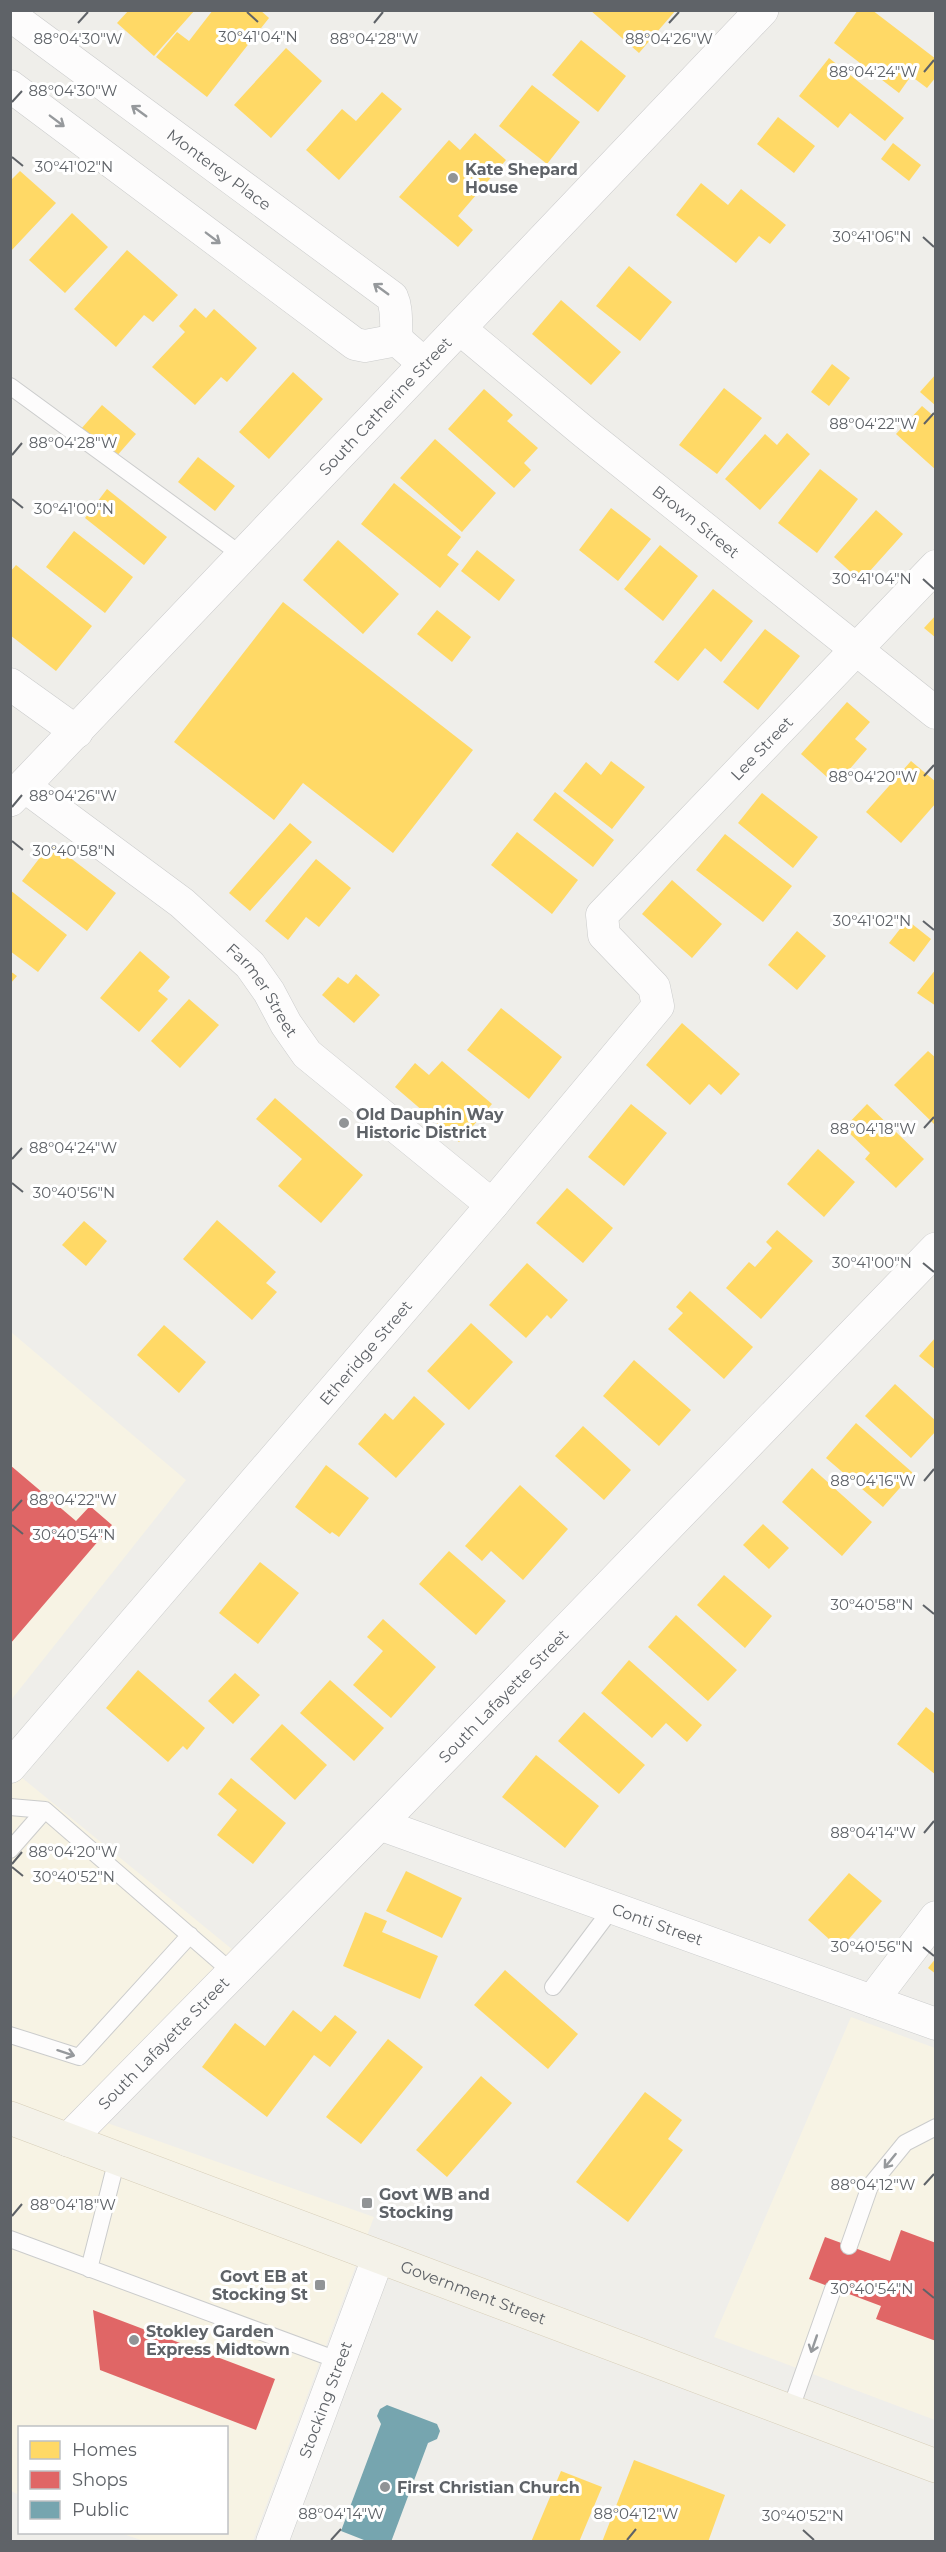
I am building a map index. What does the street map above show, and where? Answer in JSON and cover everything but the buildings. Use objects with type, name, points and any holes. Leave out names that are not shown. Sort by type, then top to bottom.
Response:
[{"type":"main road","name":"Government Street","points":[[10,2118],[936,2466]]},
{"type":"street","name":"South Catherine Street","points":[[17,793],[762,10]]},
{"type":"street","name":"Monterey Place","points":[[10,15],[392,297],[397,307],[395,322],[397,340]]},
{"type":"street","points":[[10,86],[355,344],[365,346],[397,340],[425,365]]},
{"type":"street","name":"Brown Street","points":[[459,328],[584,432],[936,713]]},
{"type":"street","name":"Lee Street","points":[[604,935],[602,915],[936,566]]},
{"type":"street","points":[[10,684],[77,732]]},
{"type":"street","name":"Farmer Street","points":[[17,793],[182,903],[250,965],[307,1054],[492,1205]]},
{"type":"street","name":"Etheridge Street","points":[[10,1767],[492,1205],[658,1006],[654,987],[604,935]]},
{"type":"street","name":"South Lafayette Street","points":[[68,2140],[379,1824],[936,1249]]},
{"type":"street","name":"Conti Street","points":[[379,1824],[936,2024]]},
{"type":"street","points":[[872,2001],[936,1917]]},
{"type":"street","name":"Stocking Street","points":[[272,2541],[378,2258]]},
{"type":"lane","points":[[10,386],[243,556]]},
{"type":"lane","points":[[10,1807],[45,1810],[233,1973]]},
{"type":"lane","points":[[10,1850],[45,1810]]},
{"type":"lane","points":[[553,1987],[613,1907]]},
{"type":"lane","points":[[10,2035],[79,2057],[190,1935]]},
{"type":"lane","points":[[849,2246],[870,2186],[905,2142],[936,2127]]},
{"type":"lane","points":[[89,2268],[117,2159]]},
{"type":"lane","points":[[10,2239],[340,2361]]},
{"type":"lane","points":[[790,2411],[833,2289]]},
{"type":"shaded area","points":[[11,1332],[186,1480],[11,1700]]},
{"type":"shaded area","points":[[10,1768],[233,1950],[76,2112],[374,2217],[253,2541],[144,2541],[123,2534],[228,2534],[228,2426],[18,2426],[18,2494],[11,2491]]},
{"type":"shaded area","points":[[851,2017],[935,2048],[935,2420],[714,2337]]},
{"type":"place","name":"Kate Shepard House","points":[[453,178]]},
{"type":"place","name":"Old Dauphin Way Historic District","points":[[344,1123]]},
{"type":"place","name":"Govt WB and Stocking","points":[[367,2203]]},
{"type":"place","name":"Govt EB at Stocking St","points":[[320,2285]]},
{"type":"place","name":"Stokley Garden Express Midtown","points":[[134,2340]]},
{"type":"place","name":"First Christian Church","points":[[385,2487]]}]
